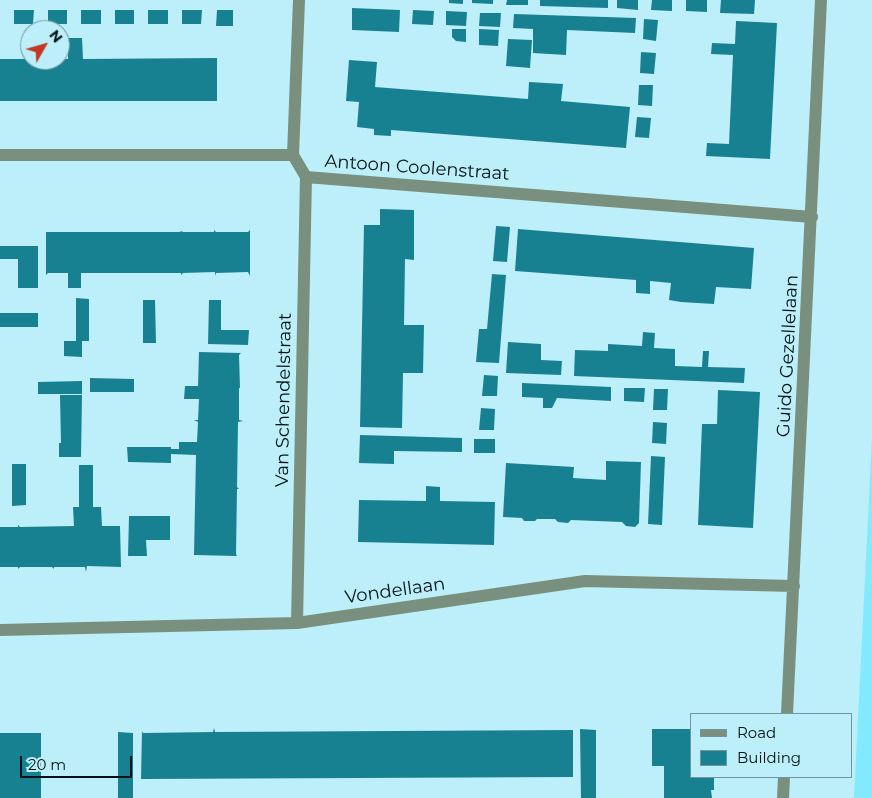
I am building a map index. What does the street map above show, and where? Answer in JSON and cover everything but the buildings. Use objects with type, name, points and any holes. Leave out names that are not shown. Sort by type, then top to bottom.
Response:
[{"type":"street","points":[[0,155],[293,155],[299,0]]},
{"type":"street","name":"Guido Gezellelaan","points":[[787,713],[821,0]]},
{"type":"street","name":"Antoon Coolenstraat","points":[[293,155],[306,177],[812,217]]},
{"type":"street","name":"Van Schendelstraat","points":[[297,623],[306,177]]},
{"type":"street","name":"Vondellaan","points":[[0,630],[297,623],[585,581],[794,586]]},
{"type":"street","points":[[783,798],[784,778]]},
{"type":"shaded area","points":[[872,439],[872,798],[854,798]]}]
